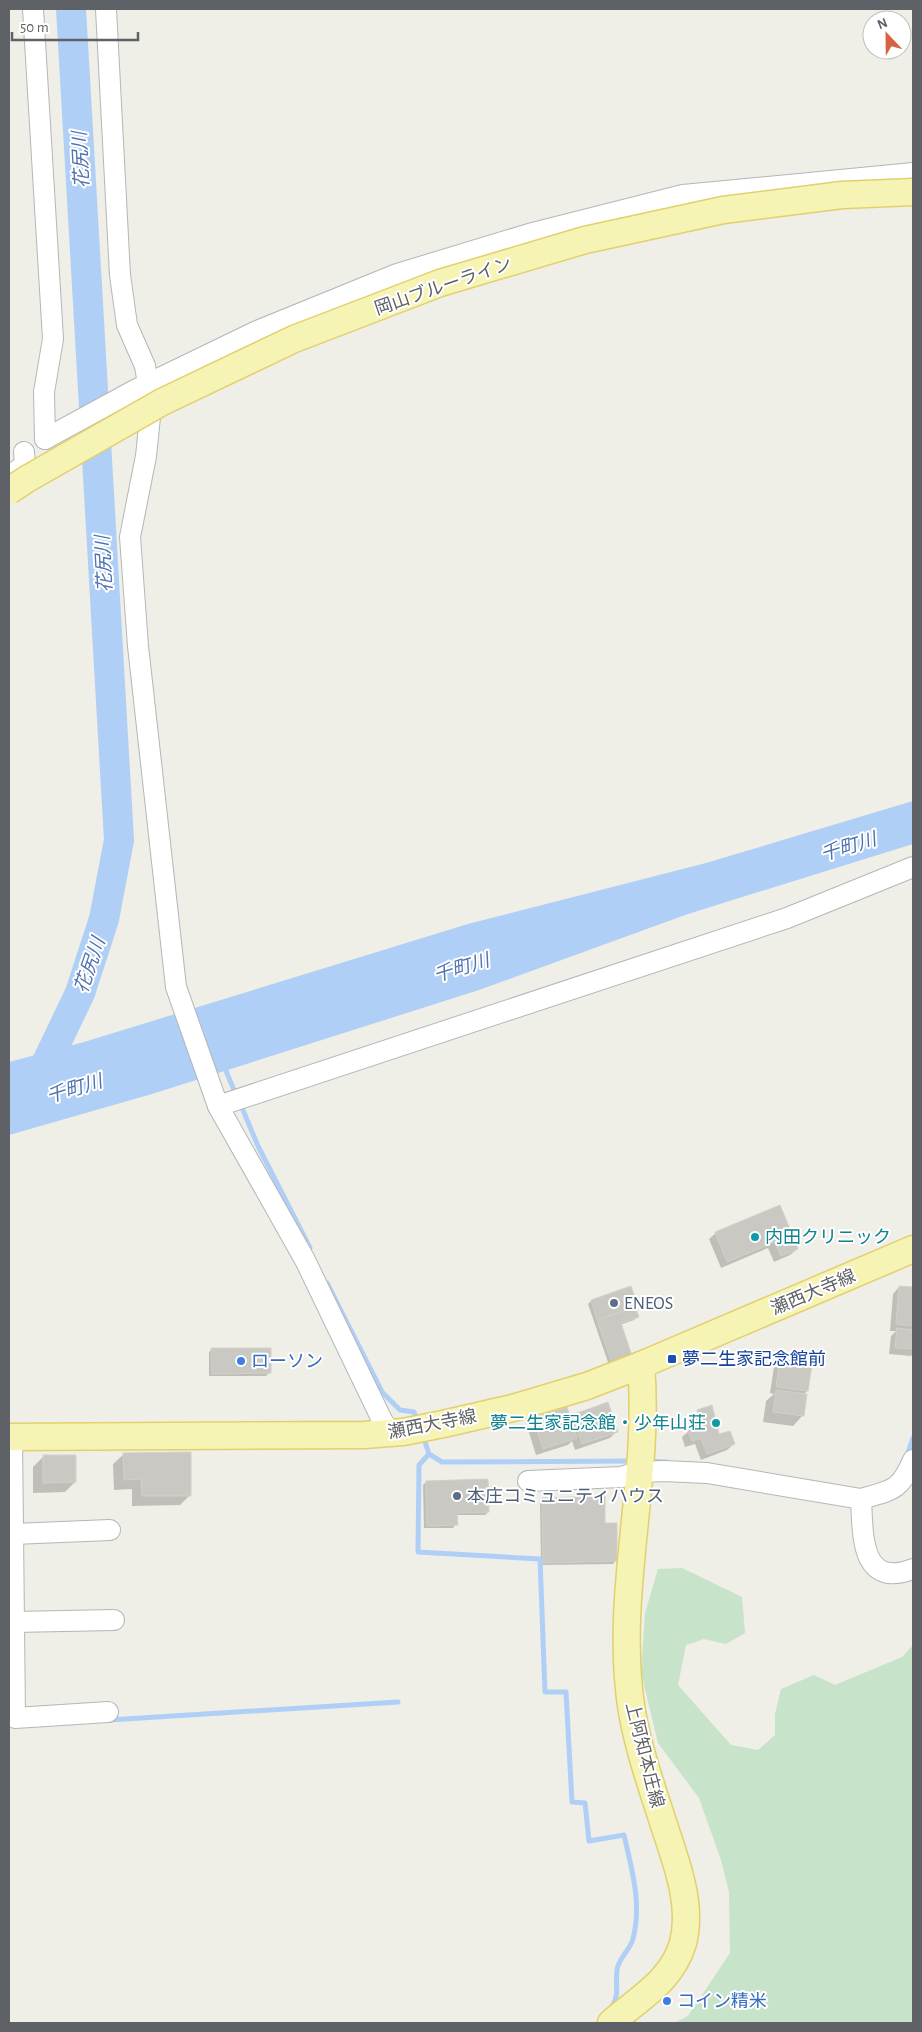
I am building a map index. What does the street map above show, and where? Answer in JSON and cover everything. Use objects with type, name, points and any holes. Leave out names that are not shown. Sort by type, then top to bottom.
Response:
[{"type":"main road","name":"岡山ブルーライン","points":[[9,491],[44,469],[179,394],[294,339],[440,283],[585,240],[723,210],[842,194],[913,192]]},
{"type":"main road","name":"瀬西大寺線","points":[[10,1437],[325,1436],[397,1432],[442,1424],[513,1408],[586,1386],[641,1365],[913,1249]]},
{"type":"main road","name":"上阿知本庄線","points":[[611,2023],[663,1981],[674,1967],[683,1943],[685,1928],[685,1902],[680,1874],[640,1749],[627,1675],[628,1603],[641,1464],[643,1388],[641,1365]]},
{"type":"street","points":[[33,9],[53,339],[44,392],[45,439],[142,387],[257,331],[398,274],[528,234],[683,195],[913,173]]},
{"type":"street","points":[[106,9],[120,275],[126,325],[145,366],[142,387],[150,417],[146,456],[130,537],[139,656],[176,987],[218,1106],[305,1260],[384,1422],[397,1432]]},
{"type":"street","points":[[9,476],[25,465],[24,452]]},
{"type":"street","points":[[218,1106],[787,918],[913,867]]},
{"type":"street","points":[[10,1437],[15,1718],[108,1712]]},
{"type":"street","points":[[528,1481],[621,1478],[641,1464],[664,1471],[707,1473],[861,1499],[898,1487],[906,1477],[913,1460]]},
{"type":"street","points":[[861,1499],[863,1538],[869,1560],[876,1569],[894,1574],[913,1569]]},
{"type":"street","points":[[13,1534],[110,1530]]},
{"type":"street","points":[[14,1622],[114,1620]]},
{"type":"green space","points":[[682,1568],[742,1597],[745,1633],[726,1644],[704,1639],[686,1645],[678,1685],[731,1745],[758,1750],[775,1735],[775,1714],[781,1689],[814,1675],[835,1685],[902,1657],[913,1645],[913,2023],[674,2023],[688,2016],[730,1953],[729,1892],[721,1860],[699,1798],[658,1743],[641,1672],[645,1613],[658,1569]]},
{"type":"water","name":"千町川","points":[[913,801],[913,844],[688,914],[479,990],[152,1094],[9,1135],[9,1062],[84,1042],[468,924],[706,863]]},
{"type":"building","name":"内田クリニック","points":[[780,1205],[798,1249],[781,1256],[775,1242],[727,1262],[715,1232]]},
{"type":"building","name":"ENEOS","points":[[631,1286],[638,1306],[597,1320],[591,1300]]},
{"type":"building","points":[[899,1286],[913,1287],[913,1326],[896,1324]]},
{"type":"building","points":[[635,1307],[639,1317],[621,1323],[633,1359],[613,1366],[597,1320]]},
{"type":"building","points":[[897,1328],[913,1330],[913,1349],[895,1348]]},
{"type":"building","name":"ローソン","points":[[211,1348],[271,1348],[271,1373],[212,1374]]},
{"type":"building","points":[[780,1359],[812,1364],[808,1391],[776,1387]]},
{"type":"building","points":[[776,1390],[807,1394],[804,1416],[773,1412]]},
{"type":"building","points":[[608,1402],[618,1432],[582,1444],[572,1415]]},
{"type":"building","points":[[712,1405],[719,1434],[730,1431],[735,1444],[707,1454],[701,1438],[692,1441],[688,1430],[702,1424],[697,1410]]},
{"type":"building","points":[[567,1407],[577,1438],[543,1449],[533,1418]]},
{"type":"building","points":[[191,1452],[191,1496],[142,1496],[141,1479],[124,1480],[123,1453]]},
{"type":"building","points":[[43,1455],[76,1455],[76,1482],[43,1483]]},
{"type":"building","name":"本庄コミュニティハウス","points":[[488,1479],[489,1512],[457,1513],[458,1525],[427,1526],[426,1481]]},
{"type":"building","points":[[605,1496],[605,1523],[617,1523],[617,1561],[543,1563],[542,1498]]},
{"type":"waterway","name":"花尻川","points":[[35,1087],[80,993],[104,919],[119,840],[71,9]]},
{"type":"waterway","points":[[224,1066],[236,1095]]},
{"type":"waterway","points":[[240,1103],[258,1146],[310,1248]]},
{"type":"waterway","points":[[327,1283],[382,1392],[400,1410],[414,1412],[417,1421]]},
{"type":"waterway","points":[[423,1436],[429,1454],[442,1462],[632,1461]]},
{"type":"waterway","points":[[907,1456],[913,1438]]},
{"type":"waterway","points":[[429,1454],[419,1465],[418,1552],[540,1559],[545,1692],[566,1692],[572,1802],[585,1803],[589,1841],[624,1835],[635,1887],[636,1926],[633,1939],[618,1966],[617,1993],[612,2007]]},
{"type":"waterway","points":[[648,1461],[667,1462]]},
{"type":"waterway","points":[[109,1720],[398,1702]]},
{"type":"place","name":"内田クリニック","points":[[755,1237]]},
{"type":"place","name":"ENEOS","points":[[614,1303]]},
{"type":"place","name":"夢二生家記念館前","points":[[672,1359]]},
{"type":"place","name":"ローソン","points":[[241,1361]]},
{"type":"place","name":"夢二生家記念館・少年山荘","points":[[716,1423]]},
{"type":"place","name":"本庄コミュニティハウス","points":[[457,1496]]},
{"type":"place","name":"コイン精米","points":[[667,2001]]}]
